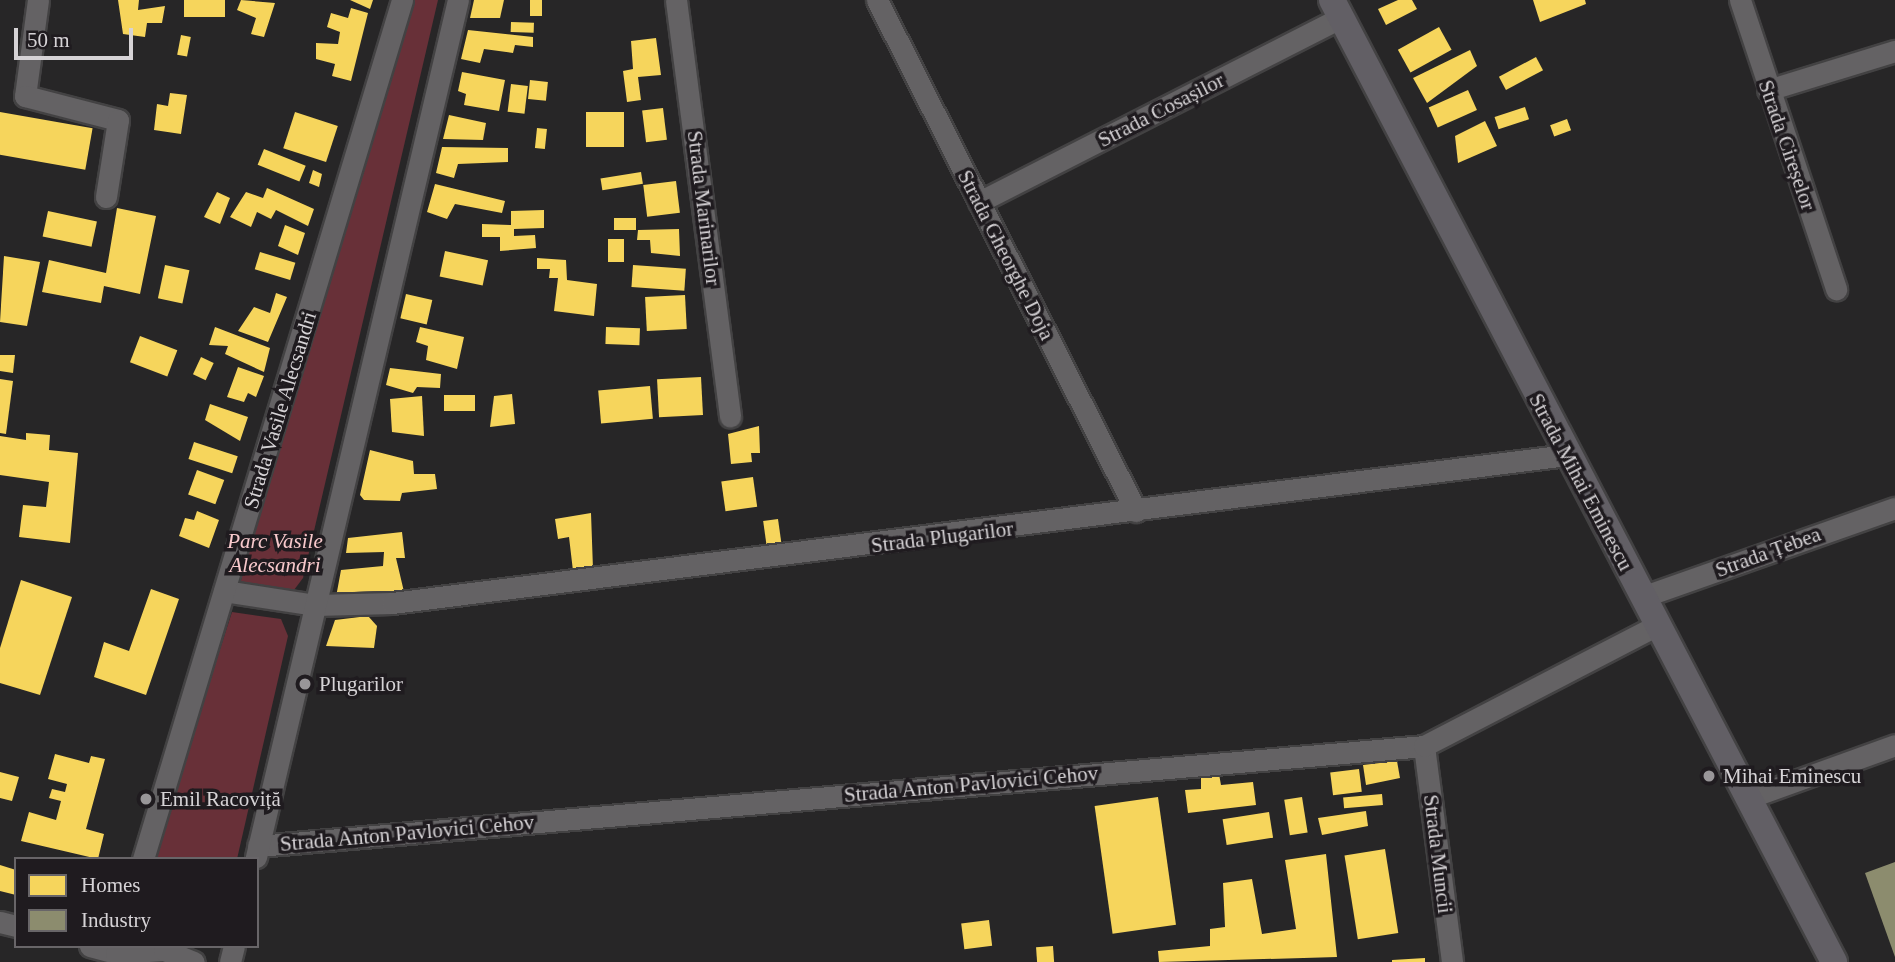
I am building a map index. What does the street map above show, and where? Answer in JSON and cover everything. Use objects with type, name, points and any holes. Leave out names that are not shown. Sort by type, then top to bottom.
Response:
[{"type":"main road","name":"Strada Mihai Eminescu","points":[[1337,9],[1567,455],[1834,962]]},
{"type":"street","points":[[38,0],[25,96],[118,120],[106,197]]},
{"type":"street","name":"Strada Vasile Alecsandri","points":[[144,857],[402,0]]},
{"type":"street","points":[[256,852],[458,0]]},
{"type":"street","name":"Strada Marinarilor","points":[[676,0],[730,417]]},
{"type":"street","name":"Strada Gheorghe Doja","points":[[877,0],[1136,511]]},
{"type":"street","name":"Strada Cireșelor","points":[[1740,0],[1836,289]]},
{"type":"street","name":"Strada Cosașilor","points":[[979,202],[1337,9]]},
{"type":"street","points":[[1768,90],[1895,51]]},
{"type":"street","name":"Strada Plugarilor","points":[[224,591],[316,605],[392,603],[758,561],[1567,455]]},
{"type":"street","name":"Strada Țebea","points":[[1642,597],[1895,508]]},
{"type":"street","name":"Strada Anton Pavlovici Cehov","points":[[256,852],[1424,746],[1657,625]]},
{"type":"street","points":[[1748,798],[1895,745]]},
{"type":"street","name":"Strada Muncii","points":[[1424,746],[1452,962]]},
{"type":"street","points":[[96,948],[116,954],[164,950],[194,962]]},
{"type":"green space","name":"Parc Vasile Alecsandri","points":[[407,0],[438,0],[303,578],[291,594],[239,587]]},
{"type":"green space","points":[[232,612],[281,619],[288,636],[237,857],[153,857]]},
{"type":"building: Homes","points":[[118,0],[139,0],[138,10],[165,6],[162,23],[147,23],[145,37],[123,34]]},
{"type":"building: Homes","points":[[184,0],[225,0],[225,17],[184,17]]},
{"type":"building: Homes","points":[[241,0],[275,3],[264,37],[251,34],[256,18],[237,10]]},
{"type":"building: Homes","points":[[350,0],[373,0],[370,9]]},
{"type":"building: Homes","points":[[474,0],[504,0],[500,18],[470,18]]},
{"type":"building: Homes","points":[[530,0],[542,0],[542,16],[530,16]]},
{"type":"building: Homes","points":[[1398,0],[1412,0],[1417,9],[1386,25],[1378,9]]},
{"type":"building: Homes","points":[[1533,0],[1585,0],[1586,4],[1540,22]]},
{"type":"building: Homes","points":[[351,8],[368,13],[351,81],[332,76],[335,64],[316,59],[316,43],[338,44],[340,32],[327,27],[331,13],[348,18]]},
{"type":"building: Homes","points":[[511,22],[534,23],[534,33],[511,32]]},
{"type":"building: Homes","points":[[1439,27],[1452,50],[1410,73],[1398,50]]},
{"type":"building: Homes","points":[[468,30],[533,37],[533,47],[515,45],[513,53],[484,49],[480,63],[461,59]]},
{"type":"building: Homes","points":[[181,35],[191,37],[187,57],[177,55]]},
{"type":"building: Homes","points":[[656,38],[661,75],[638,77],[641,100],[627,102],[623,71],[633,69],[631,41]]},
{"type":"building: Homes","points":[[1470,50],[1477,66],[1427,103],[1413,78]]},
{"type":"building: Homes","points":[[1536,57],[1543,70],[1506,90],[1499,77]]},
{"type":"building: Homes","points":[[462,72],[505,80],[499,111],[464,105],[466,94],[458,91]]},
{"type":"building: Homes","points":[[530,80],[548,82],[546,101],[528,99]]},
{"type":"building: Homes","points":[[511,84],[528,86],[524,114],[508,112]]},
{"type":"building: Homes","points":[[1468,90],[1477,110],[1438,128],[1429,107]]},
{"type":"building: Homes","points":[[170,93],[187,95],[181,134],[154,130],[157,104],[168,106]]},
{"type":"building: Homes","points":[[1525,107],[1529,119],[1499,129],[1495,117]]},
{"type":"building: Homes","points":[[663,108],[667,140],[646,142],[642,111]]},
{"type":"building: Homes","points":[[0,112],[93,128],[85,170],[0,155]]},
{"type":"building: Homes","points":[[295,112],[338,126],[326,162],[283,148]]},
{"type":"building: Homes","points":[[586,112],[624,112],[624,147],[586,147]]},
{"type":"building: Homes","points":[[449,115],[486,123],[483,140],[443,139]]},
{"type":"building: Homes","points":[[1567,119],[1571,130],[1554,136],[1550,125]]},
{"type":"building: Homes","points":[[1485,121],[1497,146],[1458,163],[1455,136]]},
{"type":"building: Homes","points":[[537,128],[547,129],[545,149],[535,148]]},
{"type":"building: Homes","points":[[442,147],[508,148],[508,162],[458,164],[454,178],[436,173]]},
{"type":"building: Homes","points":[[264,149],[306,166],[299,182],[258,165]]},
{"type":"building: Homes","points":[[313,170],[322,174],[319,187],[309,183]]},
{"type":"building: Homes","points":[[641,172],[643,184],[602,190],[601,178]]},
{"type":"building: Homes","points":[[676,181],[680,213],[647,217],[643,185]]},
{"type":"building: Homes","points":[[435,184],[505,201],[502,213],[455,204],[447,219],[427,212]]},
{"type":"building: Homes","points":[[267,188],[314,209],[308,226],[276,210],[271,219],[257,212],[251,227],[230,217],[246,192],[263,198]]},
{"type":"building: Homes","points":[[217,192],[230,198],[220,224],[204,217]]},
{"type":"building: Homes","points":[[117,208],[156,216],[140,294],[104,286],[101,303],[42,292],[49,260],[106,273]]},
{"type":"building: Homes","points":[[544,210],[544,228],[514,229],[514,236],[535,235],[536,248],[500,251],[500,237],[482,237],[482,224],[511,225],[511,211]]},
{"type":"building: Homes","points":[[48,211],[97,221],[92,247],[43,236]]},
{"type":"building: Homes","points":[[614,218],[636,218],[636,230],[614,230]]},
{"type":"building: Homes","points":[[285,225],[305,233],[298,255],[278,246]]},
{"type":"building: Homes","points":[[679,229],[680,256],[651,253],[650,240],[637,240],[638,230]]},
{"type":"building: Homes","points":[[608,239],[624,239],[624,262],[608,262]]},
{"type":"building: Homes","points":[[445,251],[488,260],[483,286],[440,276]]},
{"type":"building: Homes","points":[[260,252],[295,263],[290,280],[255,269]]},
{"type":"building: Homes","points":[[4,256],[40,262],[27,326],[0,322]]},
{"type":"building: Homes","points":[[537,258],[566,260],[567,280],[597,284],[594,316],[554,311],[558,278],[549,278],[550,269],[537,269]]},
{"type":"building: Homes","points":[[165,265],[189,270],[182,303],[158,298]]},
{"type":"building: Homes","points":[[633,265],[686,269],[684,291],[631,287]]},
{"type":"building: Homes","points":[[276,293],[287,297],[268,342],[238,331],[254,307],[270,313]]},
{"type":"building: Homes","points":[[406,294],[432,300],[427,324],[400,318]]},
{"type":"building: Homes","points":[[685,295],[687,329],[647,331],[645,297]]},
{"type":"building: Homes","points":[[215,327],[270,348],[264,372],[225,354],[228,346],[209,345]]},
{"type":"building: Homes","points":[[420,327],[464,337],[457,369],[426,360],[428,346],[416,342]]},
{"type":"building: Homes","points":[[606,327],[640,328],[639,345],[605,344]]},
{"type":"building: Homes","points":[[140,336],[177,350],[167,376],[130,362]]},
{"type":"building: Homes","points":[[0,355],[15,355],[13,373],[0,371]]},
{"type":"building: Homes","points":[[201,357],[214,363],[206,380],[193,374]]},
{"type":"building: Homes","points":[[238,367],[264,376],[256,397],[248,393],[244,402],[227,397]]},
{"type":"building: Homes","points":[[390,368],[441,374],[440,388],[417,387],[413,393],[386,385]]},
{"type":"building: Homes","points":[[701,377],[703,415],[659,417],[657,379]]},
{"type":"building: Homes","points":[[0,379],[13,381],[6,434],[0,433]]},
{"type":"building: Homes","points":[[650,386],[653,419],[601,423],[598,391]]},
{"type":"building: Homes","points":[[512,394],[515,424],[490,427],[494,396]]},
{"type":"building: Homes","points":[[444,395],[475,395],[475,411],[444,411]]},
{"type":"building: Homes","points":[[422,396],[424,436],[392,432],[390,399]]},
{"type":"building: Homes","points":[[210,404],[248,417],[240,441],[205,420]]},
{"type":"building: Homes","points":[[759,426],[760,453],[751,453],[752,462],[731,464],[728,434]]},
{"type":"building: Homes","points":[[26,433],[50,435],[49,450],[78,453],[70,543],[19,537],[23,505],[46,507],[49,482],[0,475],[0,436],[26,440]]},
{"type":"building: Homes","points":[[194,442],[238,456],[232,473],[188,459]]},
{"type":"building: Homes","points":[[370,450],[413,461],[414,474],[435,474],[437,489],[402,493],[400,501],[364,500],[360,495]]},
{"type":"building: Homes","points":[[197,470],[224,480],[215,504],[188,494]]},
{"type":"building: Homes","points":[[753,477],[757,507],[725,511],[721,481]]},
{"type":"building: Homes","points":[[197,511],[219,520],[209,548],[179,536],[185,518],[194,520]]},
{"type":"building: Homes","points":[[591,513],[593,569],[573,571],[569,537],[558,539],[555,519]]},
{"type":"building: Homes","points":[[778,519],[782,549],[767,551],[763,521]]},
{"type":"building: Homes","points":[[402,532],[405,558],[396,558],[405,596],[336,597],[341,570],[383,566],[384,552],[346,553],[348,538]]},
{"type":"building: Homes","points":[[21,580],[72,597],[40,695],[0,683],[0,648]]},
{"type":"building: Homes","points":[[151,589],[179,599],[146,695],[94,677],[104,642],[129,651]]},
{"type":"building: Homes","points":[[368,616],[377,626],[374,648],[326,646],[335,620]]},
{"type":"building: Homes","points":[[55,754],[89,763],[91,756],[105,759],[86,829],[104,834],[98,857],[21,841],[29,812],[56,820],[61,801],[49,798],[52,789],[65,792],[67,784],[48,779]]},
{"type":"building: Homes","points":[[1397,761],[1400,778],[1366,785],[1363,765]]},
{"type":"building: Homes","points":[[1359,769],[1362,792],[1333,795],[1330,773]]},
{"type":"building: Homes","points":[[0,772],[19,777],[12,801],[0,798]]},
{"type":"building: Homes","points":[[1219,774],[1221,785],[1253,782],[1256,805],[1188,813],[1185,790],[1201,789],[1201,776]]},
{"type":"building: Homes","points":[[1382,794],[1383,805],[1344,808],[1343,797]]},
{"type":"building: Homes","points":[[1158,797],[1176,925],[1113,934],[1095,806]]},
{"type":"building: Homes","points":[[1302,797],[1308,833],[1290,835],[1284,800]]},
{"type":"building: Homes","points":[[1366,811],[1368,826],[1322,835],[1318,818]]},
{"type":"building: Homes","points":[[1269,812],[1273,838],[1227,845],[1223,819]]},
{"type":"building: Homes","points":[[1385,849],[1398,933],[1358,939],[1345,855]]},
{"type":"building: Homes","points":[[1326,854],[1337,957],[1159,962],[1158,951],[1210,946],[1210,929],[1225,927],[1223,883],[1252,879],[1262,934],[1296,929],[1285,860]]},
{"type":"building: Homes","points":[[0,865],[14,869],[14,894],[0,891]]},
{"type":"building: Homes","points":[[989,920],[992,946],[964,949],[961,923]]},
{"type":"building: Homes","points":[[1053,946],[1054,962],[1037,962],[1036,947]]},
{"type":"building: Homes","points":[[1425,958],[1425,962],[1392,962],[1392,960]]},
{"type":"building: Industry","points":[[1895,862],[1895,957],[1865,873]]},
{"type":"place","name":"Plugarilor","points":[[305,684]]},
{"type":"place","name":"Mihai Eminescu","points":[[1709,776]]},
{"type":"place","name":"Emil Racoviță","points":[[146,799]]}]
